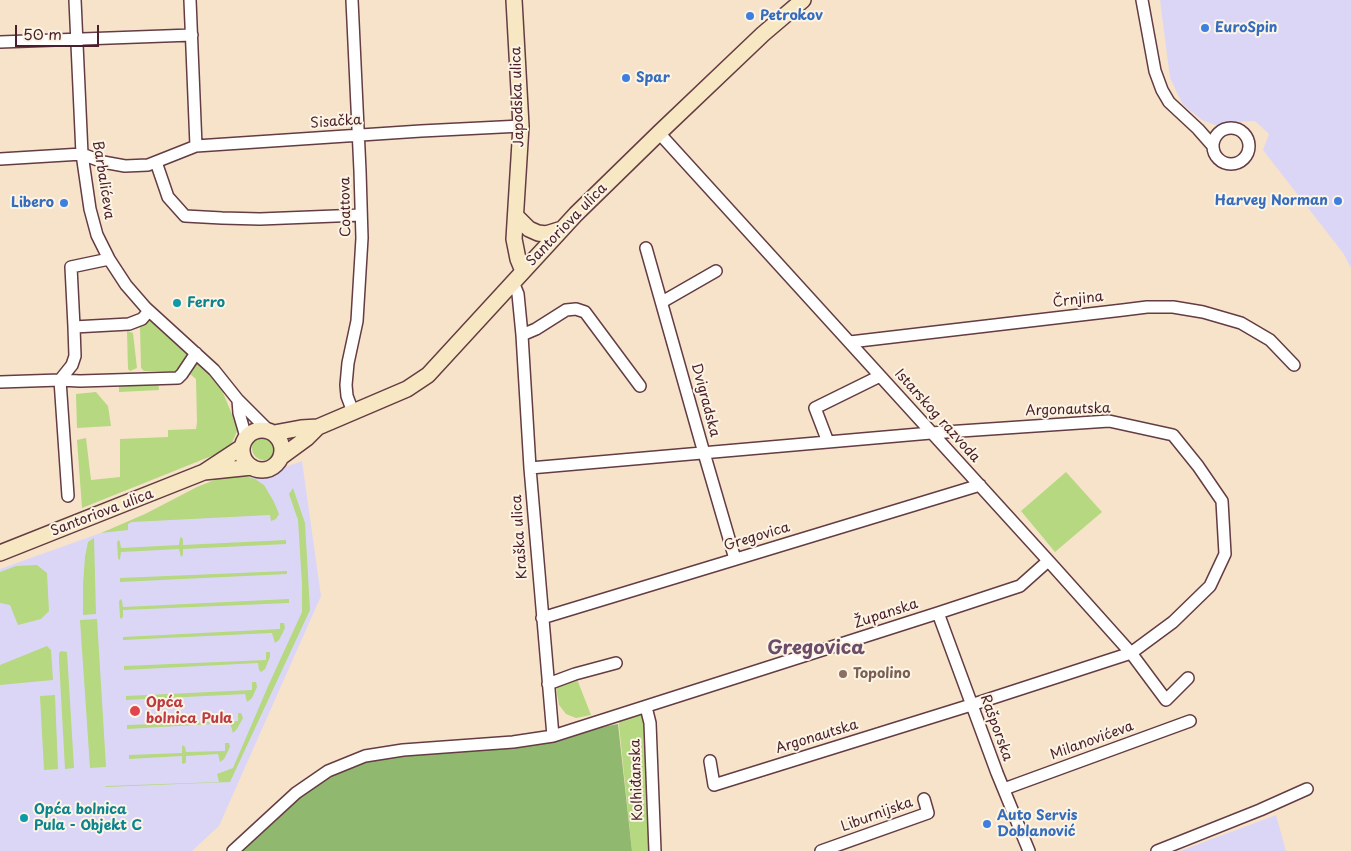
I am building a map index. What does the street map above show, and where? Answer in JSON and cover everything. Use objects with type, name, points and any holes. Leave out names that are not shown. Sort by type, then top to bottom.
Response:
[{"type":"main road","name":"Japodska ulica","points":[[514,0],[521,126],[516,220],[527,254],[525,269]]},
{"type":"main road","name":"Santoriova ulica","points":[[271,432],[318,427],[407,389],[428,375],[562,229],[763,34],[804,0]]},
{"type":"main road","points":[[516,220],[538,233],[546,234],[562,229]]},
{"type":"main road","name":"Santoriova ulica","points":[[281,457],[307,438],[318,427]]},
{"type":"main road","points":[[256,430],[271,432],[279,438],[282,444],[281,457],[274,466],[268,469],[262,470],[247,464],[242,453],[244,442],[256,430]]},
{"type":"main road","name":"Santoriova ulica","points":[[0,553],[204,472],[244,442]]},
{"type":"main road","name":"Santoriova ulica","points":[[204,472],[252,467]]},
{"type":"street","name":"Barbalićeva","points":[[75,0],[82,154],[90,209],[97,235],[109,259],[126,285],[149,311],[214,370],[238,400],[271,432]]},
{"type":"street","points":[[190,0],[196,146]]},
{"type":"street","name":"Coattova","points":[[352,0],[362,238],[357,320],[348,363],[346,385],[347,396],[353,412]]},
{"type":"street","points":[[1142,0],[1155,71],[1162,90],[1169,102],[1213,146]]},
{"type":"street","points":[[0,42],[192,35]]},
{"type":"street","name":"Sisačka","points":[[82,154],[103,162],[125,166],[148,165],[196,146],[521,126]]},
{"type":"street","points":[[1226,128],[1237,129],[1242,132],[1248,141],[1248,152],[1240,162],[1228,164],[1222,162],[1217,157],[1213,146],[1216,135],[1220,131],[1226,128]]},
{"type":"street","points":[[1198,129],[1220,131]]},
{"type":"street","name":"Istarskog razvoda","points":[[659,133],[1131,653],[1166,700],[1188,678]]},
{"type":"street","points":[[0,159],[82,154]]},
{"type":"street","points":[[156,162],[168,197],[185,216],[260,219],[361,215]]},
{"type":"street","name":"Dvigradska","points":[[646,248],[736,559]]},
{"type":"street","points":[[68,496],[60,380],[72,365],[75,356],[71,268],[109,259]]},
{"type":"street","points":[[662,302],[716,272]]},
{"type":"street","name":"Kraška ulica","points":[[513,282],[518,294],[522,334],[530,468],[553,736]]},
{"type":"street","name":"Črnjina","points":[[850,342],[1147,307],[1173,307],[1203,312],[1241,323],[1270,340],[1294,365]]},
{"type":"street","points":[[522,334],[536,329],[566,310],[576,309],[584,312],[640,386]]},
{"type":"street","points":[[74,327],[129,324],[142,319],[149,311]]},
{"type":"street","points":[[0,382],[178,378],[196,353]]},
{"type":"street","points":[[828,442],[815,408],[880,376]]},
{"type":"street","name":"Barbalićeva","points":[[238,400],[244,442]]},
{"type":"street","name":"Argonautska","points":[[530,468],[931,433],[1109,421],[1173,435],[1198,466],[1222,501],[1225,554],[1210,586],[1173,622],[1131,653],[714,785],[710,762]]},
{"type":"street","name":"Gregovica","points":[[542,618],[980,485]]},
{"type":"street","name":"Županska","points":[[234,851],[296,793],[328,772],[365,756],[403,750],[513,742],[553,736],[646,708],[1020,586],[1048,561]]},
{"type":"street","name":"Rašporska","points":[[938,613],[971,705],[1028,851]]},
{"type":"street","points":[[548,684],[575,674],[616,663]]},
{"type":"street","name":"Kolhiđanska","points":[[646,708],[650,723],[655,851]]},
{"type":"street","name":"Milanovićeva","points":[[1004,789],[1190,721]]},
{"type":"street","points":[[1157,851],[1307,789]]},
{"type":"street","name":"Liburnijska","points":[[821,851],[928,813],[924,799]]},
{"type":"shaded area","points":[[1160,0],[1351,0],[1351,268],[1343,253],[1263,150],[1269,134],[1255,121],[1233,122],[1221,127],[1202,120],[1183,105],[1170,78]]},
{"type":"shaded area","name":"Opća bolnica Pula","points":[[302,461],[321,596],[219,826],[192,851],[0,851],[0,569]]},
{"type":"shaded area","points":[[1276,815],[1286,851],[1180,851]]},
{"type":"green space","points":[[154,317],[194,353],[182,371],[144,371],[141,368],[140,327]]},
{"type":"green space","points":[[127,331],[133,333],[137,368],[130,371],[128,369]]},
{"type":"green space","points":[[199,358],[214,371],[238,429],[231,445],[214,455],[82,508],[77,440],[86,438],[91,480],[120,477],[120,439],[168,437],[168,430],[196,429],[196,379],[190,374]]},
{"type":"green space","points":[[158,381],[159,390],[119,392],[119,383]]},
{"type":"green space","points":[[96,392],[108,406],[111,426],[77,428],[76,394]]},
{"type":"green space","points":[[264,436],[273,439],[276,448],[273,457],[264,460],[255,457],[252,448],[255,439]]},
{"type":"green space","points":[[1066,472],[1102,512],[1055,552],[1021,511]]},
{"type":"green space","points":[[240,474],[255,479],[264,485],[279,514],[276,519],[271,521],[270,515],[132,522],[128,524],[128,530],[101,533],[145,514],[197,487],[227,475]]},
{"type":"green space","points":[[293,488],[305,523],[310,610],[230,782],[105,787],[219,782],[217,774],[233,768],[302,612],[298,520],[289,494]]},
{"type":"green space","points":[[181,537],[183,545],[286,540],[286,544],[183,549],[181,557],[179,549],[121,552],[119,560],[118,558],[117,542],[119,540],[121,548],[179,545]]},
{"type":"green space","points":[[94,538],[96,614],[83,615],[85,557],[88,542]]},
{"type":"green space","points":[[37,565],[47,573],[49,611],[41,619],[18,625],[10,605],[0,603],[0,572],[16,566]]},
{"type":"green space","points":[[287,571],[287,574],[120,582],[120,578]]},
{"type":"green space","points":[[121,599],[123,607],[289,599],[289,603],[123,610],[123,617],[121,619],[119,601]]},
{"type":"green space","points":[[97,619],[106,767],[90,768],[80,620]]},
{"type":"green space","points":[[280,623],[284,623],[285,628],[279,640],[275,643],[272,633],[123,640],[123,637],[280,629]]},
{"type":"green space","points":[[47,646],[51,650],[53,680],[0,685],[0,665]]},
{"type":"green space","points":[[61,651],[67,652],[74,768],[65,769],[59,660],[59,653]]},
{"type":"green space","points":[[266,652],[270,652],[270,657],[265,669],[261,672],[258,663],[124,670],[124,666],[266,660]]},
{"type":"green space","points":[[575,674],[591,715],[576,718],[566,714],[559,705],[555,682]]},
{"type":"green space","points":[[252,682],[256,682],[257,687],[252,698],[247,702],[245,694],[126,700],[126,696],[252,690]]},
{"type":"green space","points":[[55,695],[58,769],[44,770],[40,696]]},
{"type":"green space","points":[[646,707],[653,851],[632,851],[618,716]]},
{"type":"green space","points":[[238,713],[241,713],[243,718],[233,733],[230,723],[127,729],[127,725],[238,721]]},
{"type":"green space","points":[[618,724],[632,851],[234,851],[296,793],[365,756],[543,738]]},
{"type":"green space","points":[[225,743],[229,743],[230,747],[224,759],[220,762],[218,754],[186,756],[184,764],[182,763],[182,756],[129,759],[129,755],[182,753],[183,745],[186,752],[225,751]]},
{"type":"place","name":"Petrokov","points":[[750,16]]},
{"type":"place","name":"EuroSpin","points":[[1205,28]]},
{"type":"place","name":"Spar","points":[[626,78]]},
{"type":"place","name":"Harvey Norman","points":[[1338,201]]},
{"type":"place","name":"Libero","points":[[64,203]]},
{"type":"place","name":"Ferro","points":[[177,303]]},
{"type":"place","name":"Topolino","points":[[843,674]]},
{"type":"place","name":"Opća bolnica Pula","points":[[135,711]]},
{"type":"place","name":"Opća bolnica Pula - Objekt C","points":[[24,818]]},
{"type":"place","name":"Auto Servis Doblanović","points":[[987,824]]},
{"type":"district","name":"Gregovica","points":[[816,649]]}]
